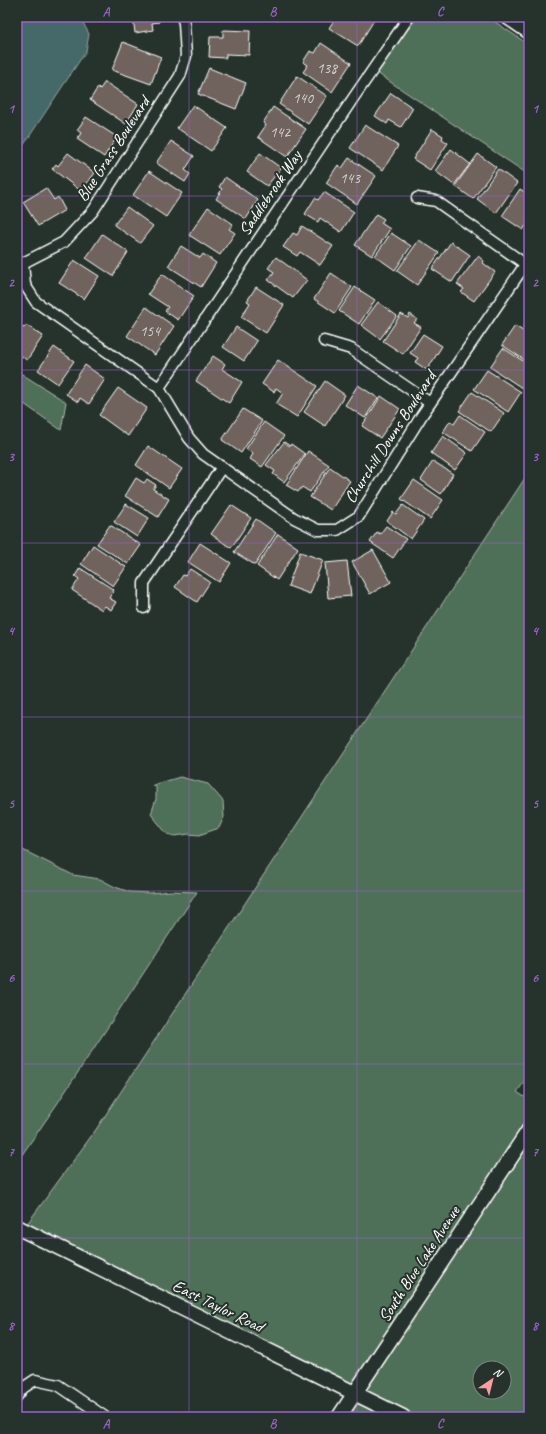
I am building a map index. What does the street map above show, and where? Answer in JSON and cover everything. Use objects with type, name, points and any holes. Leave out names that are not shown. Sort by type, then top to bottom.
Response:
[{"type":"main road","name":"South Blue Lake Avenue","points":[[339,1417],[356,1394],[529,1130]]},
{"type":"main road","name":"East Taylor Road","points":[[17,1227],[403,1417]]},
{"type":"street","name":"Blue Grass Boulevard","points":[[20,263],[64,242],[93,211],[180,76],[186,56],[184,23],[182,17]]},
{"type":"street","name":"Saddlebrook Way","points":[[159,388],[354,97],[410,17]]},
{"type":"street","points":[[504,17],[529,34]]},
{"type":"street","points":[[418,198],[436,201],[527,262]]},
{"type":"street","name":"Churchill Downs Boulevard","points":[[20,263],[25,285],[36,302],[159,388],[189,438],[203,454],[294,518],[318,530],[337,530],[359,516],[430,403],[527,262]]},
{"type":"street","points":[[324,341],[351,349],[430,403]]},
{"type":"street","points":[[144,608],[144,583],[222,467]]},
{"type":"street","points":[[17,1396],[23,1388],[35,1380],[58,1385],[105,1417]]},
{"type":"green space","points":[[417,17],[488,17],[529,45],[529,175],[377,73]]},
{"type":"green space","points":[[17,371],[66,402],[61,430],[17,399]]},
{"type":"green space","points":[[529,472],[529,1075],[517,1092],[529,1100],[529,1119],[354,1385],[27,1224],[95,1131]]},
{"type":"green space","points":[[180,777],[208,784],[223,801],[224,817],[219,828],[199,835],[189,834],[175,836],[167,834],[151,814],[156,799],[156,787],[153,785]]},
{"type":"green space","points":[[17,847],[73,875],[100,879],[115,887],[130,892],[197,892],[17,1162]]},
{"type":"green space","points":[[529,1141],[529,1417],[419,1417],[365,1391]]},
{"type":"green space","points":[[357,1402],[388,1417],[347,1417]]},
{"type":"water","points":[[17,17],[80,17],[89,34],[86,51],[17,153]]},
{"type":"building","points":[[133,17],[159,17],[159,22],[152,23],[153,30],[135,33]]},
{"type":"building","points":[[336,17],[376,17],[358,46],[329,28]]},
{"type":"building","points":[[223,30],[250,31],[249,55],[226,54],[226,58],[209,57],[210,37],[223,37]]},
{"type":"building","points":[[123,42],[161,57],[151,84],[112,70]]},
{"type":"building","points":[[321,43],[351,63],[332,92],[303,72],[308,65],[303,62],[310,51],[315,53]]},
{"type":"building","points":[[209,68],[246,83],[236,109],[198,94]]},
{"type":"building","points":[[297,76],[327,96],[308,124],[279,104]]},
{"type":"building","points":[[105,82],[138,104],[126,124],[90,100],[98,87],[100,89]]},
{"type":"building","points":[[391,93],[413,108],[401,127],[389,120],[387,124],[375,116]]},
{"type":"building","points":[[193,105],[227,128],[211,151],[177,128]]},
{"type":"building","points":[[273,107],[306,129],[287,157],[258,137],[266,125],[263,123]]},
{"type":"building","points":[[86,117],[117,137],[104,157],[77,139],[81,133],[77,130]]},
{"type":"building","points":[[365,125],[398,146],[383,170],[350,148]]},
{"type":"building","points":[[432,129],[443,136],[442,139],[448,143],[430,170],[413,159]]},
{"type":"building","points":[[171,141],[194,156],[185,170],[190,174],[185,182],[156,163]]},
{"type":"building","points":[[451,149],[470,164],[454,185],[435,171]]},
{"type":"building","points":[[68,153],[95,173],[81,191],[52,169],[56,164],[58,166]]},
{"type":"building","points":[[260,153],[281,168],[267,186],[247,172]]},
{"type":"building","points":[[478,154],[496,167],[473,199],[455,186]]},
{"type":"building","points":[[349,158],[376,176],[357,204],[326,183],[338,165],[342,168]]},
{"type":"building","points":[[498,169],[517,183],[496,213],[477,199]]},
{"type":"building","points":[[149,171],[182,193],[166,217],[133,195]]},
{"type":"building","points":[[225,177],[258,200],[246,219],[216,199],[222,189],[219,187]]},
{"type":"building","points":[[46,188],[54,200],[58,197],[65,210],[38,226],[23,202]]},
{"type":"building","points":[[520,189],[529,195],[529,221],[523,230],[502,216]]},
{"type":"building","points":[[324,192],[354,212],[341,232],[320,218],[318,222],[305,214],[315,198],[318,200]]},
{"type":"building","points":[[127,207],[153,226],[140,243],[114,225]]},
{"type":"building","points":[[208,207],[233,224],[229,229],[235,233],[220,255],[189,235]]},
{"type":"building","points":[[376,214],[384,219],[381,223],[390,229],[372,256],[355,245]]},
{"type":"building","points":[[302,226],[333,246],[320,265],[300,252],[297,256],[283,247],[293,233],[297,235]]},
{"type":"building","points":[[391,233],[411,246],[395,270],[375,256]]},
{"type":"building","points":[[102,234],[128,252],[113,276],[86,258]]},
{"type":"building","points":[[419,240],[439,253],[417,285],[397,271]]},
{"type":"building","points":[[451,242],[470,255],[452,282],[432,269]]},
{"type":"building","points":[[181,246],[200,258],[203,254],[216,263],[201,287],[168,266]]},
{"type":"building","points":[[478,256],[484,261],[483,263],[495,272],[474,301],[461,292],[464,289],[457,284]]},
{"type":"building","points":[[276,257],[307,280],[293,298],[268,280],[274,272],[268,268]]},
{"type":"building","points":[[74,260],[99,276],[84,299],[59,283]]},
{"type":"building","points":[[331,273],[352,287],[335,313],[314,299]]},
{"type":"building","points":[[162,274],[194,296],[178,320],[165,311],[168,307],[148,294]]},
{"type":"building","points":[[256,287],[284,305],[266,333],[241,317],[250,303],[247,301]]},
{"type":"building","points":[[355,287],[375,300],[359,324],[339,311]]},
{"type":"building","points":[[378,302],[397,316],[380,339],[361,325]]},
{"type":"building","points":[[146,307],[174,326],[155,355],[127,336]]},
{"type":"building","points":[[529,312],[529,331],[523,327],[528,319],[525,317]]},
{"type":"building","points":[[401,314],[408,318],[410,314],[417,319],[414,323],[421,327],[403,354],[383,341]]},
{"type":"building","points":[[18,324],[24,328],[26,325],[43,336],[27,360],[17,353]]},
{"type":"building","points":[[515,326],[529,335],[529,363],[502,345]]},
{"type":"building","points":[[236,327],[257,341],[244,361],[223,347]]},
{"type":"building","points":[[423,334],[442,346],[427,370],[415,362],[418,358],[410,353]]},
{"type":"building","points":[[54,347],[74,361],[58,384],[38,370]]},
{"type":"building","points":[[503,348],[529,365],[529,378],[522,388],[490,367]]},
{"type":"building","points":[[213,356],[225,364],[222,369],[242,382],[229,403],[196,381]]},
{"type":"building","points":[[278,360],[317,386],[297,417],[276,404],[283,393],[276,388],[274,392],[262,384]]},
{"type":"building","points":[[85,365],[105,379],[89,404],[80,398],[78,402],[66,394]]},
{"type":"building","points":[[487,370],[521,392],[508,412],[474,389]]},
{"type":"building","points":[[325,381],[345,395],[325,426],[304,412]]},
{"type":"building","points":[[358,385],[378,398],[365,418],[345,405]]},
{"type":"building","points":[[118,388],[147,408],[128,436],[99,415]]},
{"type":"building","points":[[472,392],[504,413],[491,432],[459,411]]},
{"type":"building","points":[[381,396],[400,409],[380,438],[362,426]]},
{"type":"building","points":[[243,409],[262,421],[241,453],[222,440]]},
{"type":"building","points":[[460,415],[485,432],[472,451],[443,432],[450,421],[454,424]]},
{"type":"building","points":[[264,422],[284,436],[262,467],[250,459],[253,454],[246,449]]},
{"type":"building","points":[[443,436],[467,453],[455,470],[431,453]]},
{"type":"building","points":[[284,442],[290,446],[291,444],[305,454],[284,482],[273,474],[275,471],[266,465]]},
{"type":"building","points":[[148,446],[182,469],[169,488],[136,465]]},
{"type":"building","points":[[308,451],[329,465],[310,492],[302,487],[298,492],[286,485]]},
{"type":"building","points":[[433,461],[453,474],[441,494],[421,480]]},
{"type":"building","points":[[330,467],[350,481],[331,510],[310,497]]},
{"type":"building","points":[[136,478],[144,483],[147,479],[156,485],[153,489],[169,499],[158,517],[125,496]]},
{"type":"building","points":[[414,480],[443,500],[430,519],[401,499]]},
{"type":"building","points":[[126,504],[149,518],[137,537],[114,522]]},
{"type":"building","points":[[231,505],[251,518],[231,548],[211,534]]},
{"type":"building","points":[[403,505],[424,520],[411,539],[387,521],[393,512],[396,514]]},
{"type":"building","points":[[256,519],[276,533],[255,565],[234,552]]},
{"type":"building","points":[[110,525],[141,545],[128,564],[97,544]]},
{"type":"building","points":[[386,526],[406,539],[393,558],[370,542],[377,532],[380,534]]},
{"type":"building","points":[[278,534],[298,548],[277,580],[257,566]]},
{"type":"building","points":[[200,543],[231,563],[219,582],[188,562]]},
{"type":"building","points":[[93,545],[126,567],[113,586],[81,564]]},
{"type":"building","points":[[373,550],[391,582],[370,594],[352,562]]},
{"type":"building","points":[[300,552],[323,560],[310,594],[288,586]]},
{"type":"building","points":[[347,561],[351,596],[328,598],[325,563]]},
{"type":"building","points":[[80,568],[114,590],[109,598],[116,602],[111,610],[105,606],[102,610],[72,590],[79,579],[75,576]]},
{"type":"building","points":[[190,569],[210,582],[197,602],[175,587],[183,575],[185,576]]}]
